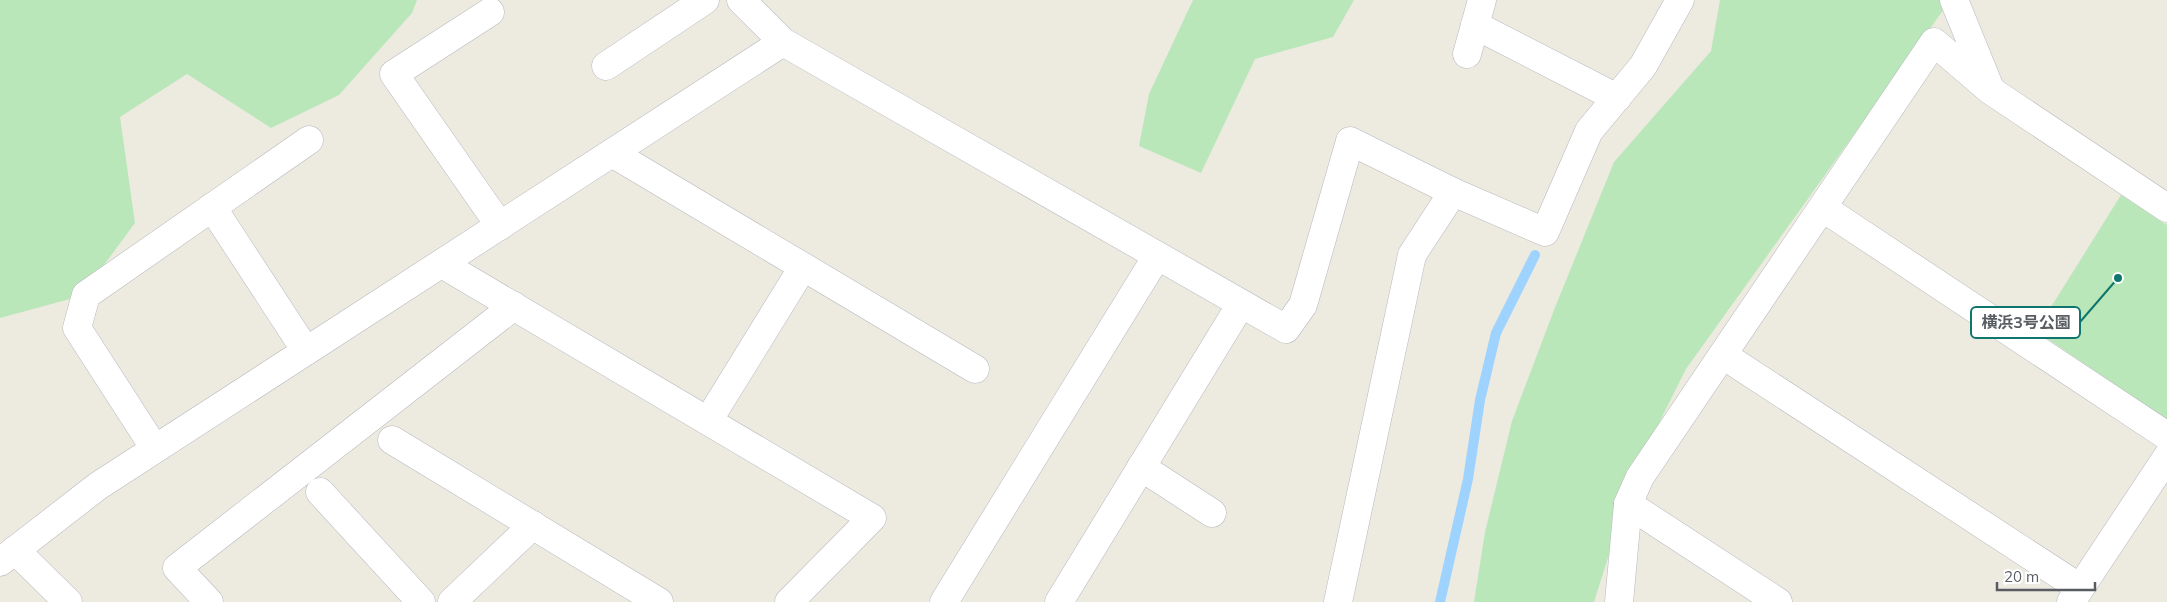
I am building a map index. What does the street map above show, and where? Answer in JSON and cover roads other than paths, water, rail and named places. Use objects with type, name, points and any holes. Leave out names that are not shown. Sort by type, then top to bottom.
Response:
[{"type":"street","points":[[606,66],[705,0]]},
{"type":"street","points":[[741,0],[783,42],[1286,329],[1303,305],[1350,141],[1454,192],[1545,232],[1589,131],[1643,66],[1680,0]]},
{"type":"street","points":[[1954,0],[1990,90]]},
{"type":"street","points":[[490,12],[394,74],[500,226]]},
{"type":"street","points":[[1467,54],[1479,12],[1617,98]]},
{"type":"street","points":[[68,602],[8,556],[98,486],[783,42]]},
{"type":"street","points":[[1619,602],[1628,504],[1640,477],[1934,42],[1990,90],[2167,208]]},
{"type":"street","points":[[155,449],[77,328],[86,295],[309,140]]},
{"type":"street","points":[[612,153],[975,369]]},
{"type":"street","points":[[1338,602],[1412,255],[1454,192]]},
{"type":"street","points":[[212,207],[306,351]]},
{"type":"street","points":[[1823,208],[2167,436]]},
{"type":"street","points":[[944,602],[1157,256]]},
{"type":"street","points":[[442,264],[872,518],[789,602]]},
{"type":"street","points":[[708,421],[803,267]]},
{"type":"street","points":[[1059,602],[1241,304]]},
{"type":"street","points":[[209,602],[177,568],[514,306]]},
{"type":"street","points":[[1723,355],[2075,595],[2167,458]]},
{"type":"street","points":[[392,440],[659,602]]},
{"type":"street","points":[[1141,467],[1212,513]]},
{"type":"street","points":[[320,492],[421,602]]},
{"type":"street","points":[[1628,504],[1778,602]]},
{"type":"street","points":[[452,602],[533,525]]},
{"type":"waterway","points":[[1440,602],[1468,479],[1480,400],[1496,333],[1535,255]]},
{"type":"place","name":"横浜3号公園","points":[[2118,278]]}]
